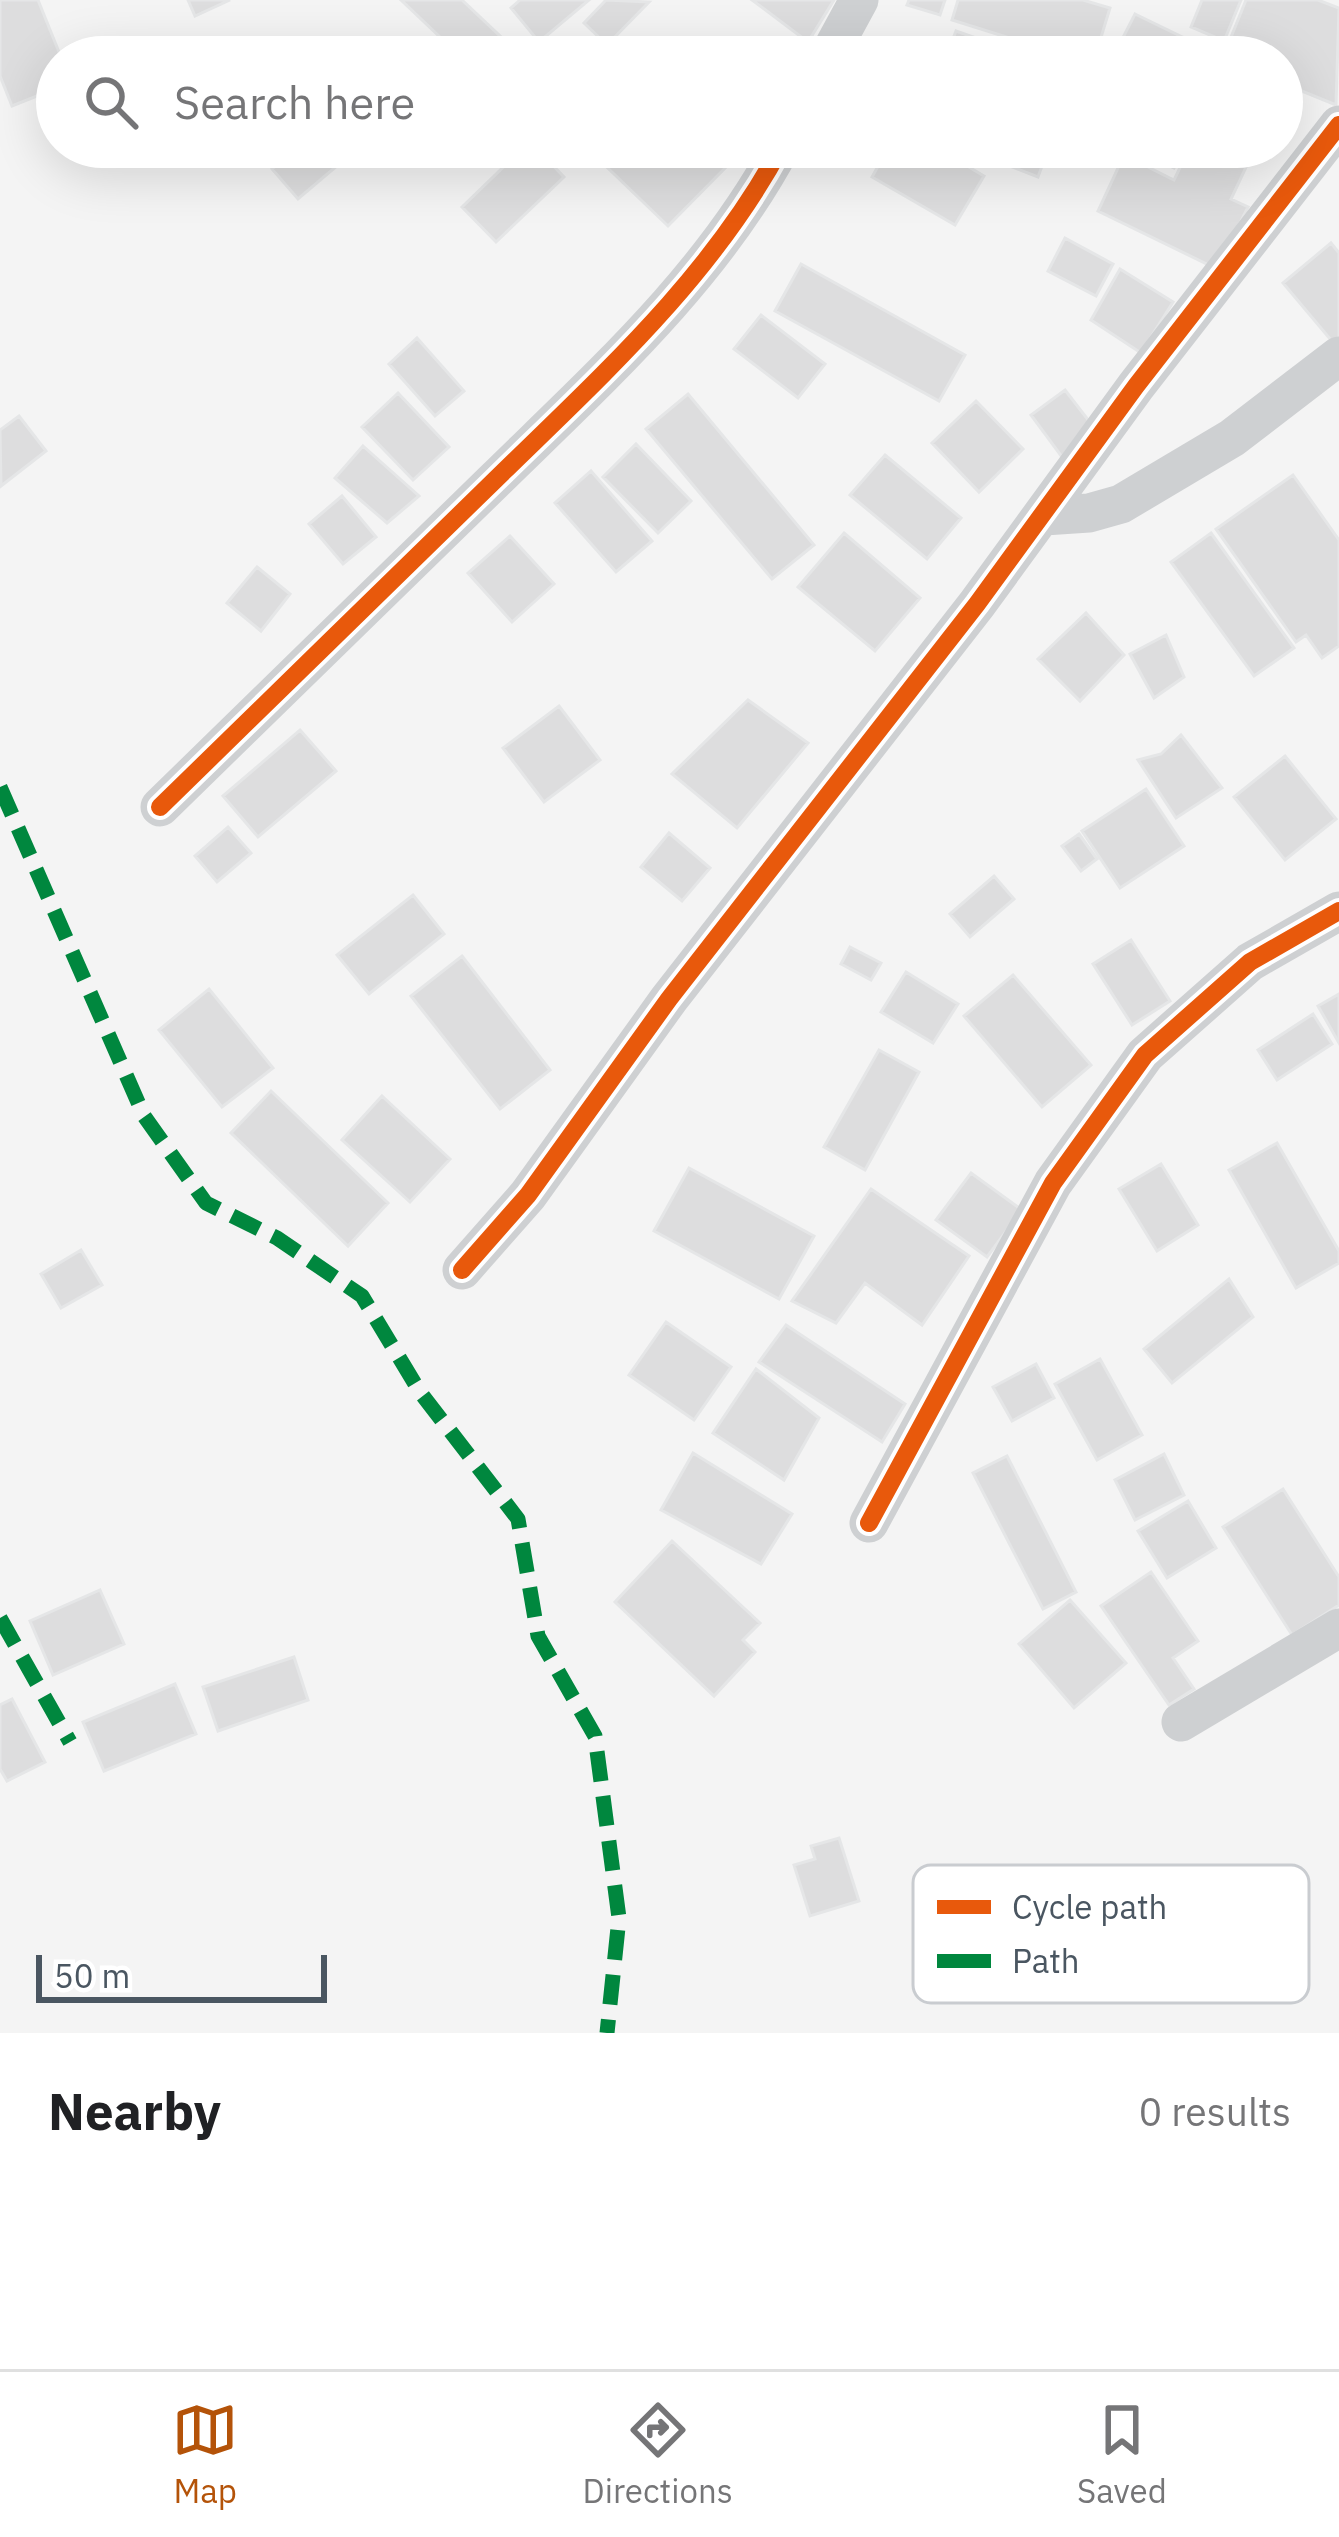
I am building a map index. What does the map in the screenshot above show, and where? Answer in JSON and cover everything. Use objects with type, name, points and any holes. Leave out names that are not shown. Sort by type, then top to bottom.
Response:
[{"type":"street","points":[[840,36],[859,0]]},
{"type":"street","points":[[462,1270],[528,1195],[669,999],[772,871],[1044,516],[1136,386],[1339,125]]},
{"type":"street","points":[[160,807],[614,363],[678,295],[768,168]]},
{"type":"street","points":[[1044,516],[1089,513],[1120,504],[1232,438],[1339,356]]},
{"type":"street","points":[[869,1523],[1053,1183],[1144,1054],[1250,962],[1339,911]]},
{"type":"street","points":[[1181,1722],[1339,1628]]},
{"type":"building","points":[[0,0],[38,0],[53,36],[36,36],[36,96],[12,106],[0,76]]},
{"type":"building","points":[[188,0],[230,0],[195,16]]},
{"type":"building","points":[[401,0],[462,0],[500,36],[439,36]]},
{"type":"building","points":[[520,0],[589,0],[546,36],[534,36],[511,8]]},
{"type":"building","points":[[606,0],[649,2],[616,36],[598,36],[584,23]]},
{"type":"building","points":[[752,0],[834,0],[812,36],[800,36]]},
{"type":"building","points":[[909,0],[945,0],[940,15],[907,5]]},
{"type":"building","points":[[958,0],[1083,0],[1110,8],[1101,36],[1003,36],[952,20]]},
{"type":"building","points":[[1202,0],[1241,0],[1226,36],[1191,27]]},
{"type":"building","points":[[1246,0],[1318,0],[1339,8],[1336,105],[1303,92],[1303,36],[1231,36]]},
{"type":"building","points":[[1135,14],[1180,36],[1124,36]]},
{"type":"building","points":[[273,168],[334,168],[298,199]]},
{"type":"building","points":[[502,168],[555,168],[564,177],[496,242],[462,207]]},
{"type":"building","points":[[608,168],[725,168],[668,226]]},
{"type":"building","points":[[877,168],[970,168],[984,176],[955,225],[872,177]]},
{"type":"building","points":[[1015,168],[1041,168],[1038,177]]},
{"type":"building","points":[[1118,168],[1150,168],[1174,180],[1180,168],[1246,168],[1231,199],[1248,207],[1217,269],[1098,211]]},
{"type":"building","points":[[1065,238],[1113,264],[1096,296],[1048,271]]},
{"type":"building","points":[[1331,243],[1339,253],[1336,346],[1283,283]]},
{"type":"building","points":[[801,264],[965,355],[939,401],[775,311]]},
{"type":"building","points":[[1120,269],[1173,302],[1141,353],[1091,320]]},
{"type":"building","points":[[761,315],[825,364],[798,398],[734,349]]},
{"type":"building","points":[[417,338],[464,391],[435,416],[389,364]]},
{"type":"building","points":[[1065,390],[1089,421],[1062,457],[1031,415]]},
{"type":"building","points":[[398,393],[449,447],[413,480],[362,427]]},
{"type":"building","points":[[688,394],[814,545],[772,579],[646,429]]},
{"type":"building","points":[[976,401],[1023,449],[979,492],[932,443]]},
{"type":"building","points":[[19,416],[46,451],[1,486],[0,430]]},
{"type":"building","points":[[636,444],[691,501],[658,533],[603,477]]},
{"type":"building","points":[[363,446],[419,496],[387,523],[335,478]]},
{"type":"building","points":[[885,455],[961,518],[927,559],[850,495]]},
{"type":"building","points":[[591,471],[652,541],[616,572],[555,503]]},
{"type":"building","points":[[1293,475],[1339,540],[1339,646],[1322,658],[1306,635],[1296,642],[1216,529]]},
{"type":"building","points":[[342,496],[376,537],[343,564],[309,524]]},
{"type":"building","points":[[844,533],[920,598],[875,651],[798,587]]},
{"type":"building","points":[[1211,533],[1294,648],[1254,676],[1171,562]]},
{"type":"building","points":[[510,536],[554,584],[512,622],[468,573]]},
{"type":"building","points":[[257,567],[290,594],[261,631],[227,603]]},
{"type":"building","points":[[1086,613],[1124,655],[1080,701],[1038,659]]},
{"type":"building","points":[[1166,635],[1184,677],[1154,698],[1130,654]]},
{"type":"building","points":[[748,700],[808,743],[737,828],[672,774]]},
{"type":"building","points":[[559,706],[600,760],[544,802],[503,748]]},
{"type":"building","points":[[300,730],[336,771],[258,837],[223,796]]},
{"type":"building","points":[[1181,735],[1222,788],[1176,818],[1138,760],[1161,754]]},
{"type":"building","points":[[1285,756],[1336,819],[1285,860],[1234,797]]},
{"type":"building","points":[[1146,789],[1184,846],[1120,888],[1082,831]]},
{"type":"building","points":[[228,827],[251,853],[217,882],[195,856]]},
{"type":"building","points":[[669,833],[710,868],[682,901],[641,867]]},
{"type":"building","points":[[1079,834],[1097,859],[1081,871],[1062,846]]},
{"type":"building","points":[[994,876],[1014,899],[970,937],[950,914]]},
{"type":"building","points":[[413,895],[444,934],[369,994],[337,955]]},
{"type":"building","points":[[1131,940],[1170,1001],[1132,1025],[1093,964]]},
{"type":"building","points":[[850,947],[881,963],[871,980],[841,964]]},
{"type":"building","points":[[462,956],[550,1070],[500,1109],[411,996]]},
{"type":"building","points":[[906,972],[958,1004],[933,1043],[881,1012]]},
{"type":"building","points":[[1013,975],[1091,1065],[1042,1107],[964,1016]]},
{"type":"building","points":[[209,989],[273,1068],[222,1107],[159,1030]]},
{"type":"building","points":[[1339,994],[1339,1043],[1318,1006]]},
{"type":"building","points":[[1313,1014],[1332,1044],[1277,1080],[1258,1050]]},
{"type":"building","points":[[879,1050],[919,1072],[865,1170],[824,1147]]},
{"type":"building","points":[[271,1091],[388,1203],[348,1246],[231,1133]]},
{"type":"building","points":[[382,1096],[450,1159],[410,1202],[342,1140]]},
{"type":"building","points":[[1277,1143],[1339,1251],[1339,1263],[1296,1288],[1229,1170]]},
{"type":"building","points":[[1161,1164],[1198,1225],[1157,1251],[1119,1189]]},
{"type":"building","points":[[689,1168],[814,1236],[779,1299],[654,1231]]},
{"type":"building","points":[[971,1173],[1022,1210],[987,1257],[936,1220]]},
{"type":"building","points":[[871,1189],[969,1256],[922,1325],[865,1283],[836,1323],[792,1301]]},
{"type":"building","points":[[81,1250],[102,1285],[61,1308],[41,1274]]},
{"type":"building","points":[[1229,1279],[1253,1317],[1172,1383],[1144,1349]]},
{"type":"building","points":[[666,1322],[731,1367],[694,1420],[629,1375]]},
{"type":"building","points":[[786,1325],[905,1404],[882,1442],[759,1362]]},
{"type":"building","points":[[1100,1359],[1142,1435],[1097,1460],[1055,1384]]},
{"type":"building","points":[[1036,1364],[1054,1398],[1012,1421],[993,1387]]},
{"type":"building","points":[[756,1369],[819,1418],[784,1480],[713,1433]]},
{"type":"building","points":[[693,1453],[792,1514],[761,1564],[661,1510]]},
{"type":"building","points":[[1164,1454],[1184,1495],[1135,1520],[1115,1480]]},
{"type":"building","points":[[1007,1456],[1076,1592],[1043,1609],[973,1473]]},
{"type":"building","points":[[1283,1489],[1339,1577],[1339,1605],[1292,1635],[1223,1527]]},
{"type":"building","points":[[1188,1501],[1216,1548],[1167,1578],[1138,1531]]},
{"type":"building","points":[[672,1541],[760,1623],[743,1640],[755,1652],[714,1696],[615,1602]]},
{"type":"building","points":[[1151,1572],[1198,1641],[1173,1658],[1194,1689],[1169,1705],[1101,1606]]},
{"type":"building","points":[[100,1590],[124,1644],[53,1675],[30,1621]]},
{"type":"building","points":[[1070,1600],[1126,1663],[1074,1708],[1019,1644]]},
{"type":"building","points":[[294,1657],[308,1700],[218,1731],[203,1687]]},
{"type":"building","points":[[175,1684],[196,1734],[104,1771],[83,1722]]},
{"type":"building","points":[[12,1699],[45,1762],[7,1781],[0,1769],[0,1705]]},
{"type":"building","points":[[839,1838],[859,1901],[810,1916],[794,1865],[815,1859],[811,1846]]},
{"type":"marked path","points":[[0,787],[144,1116],[206,1203],[277,1238],[362,1296],[420,1392],[518,1519],[538,1636],[595,1736],[619,1918],[607,2033]]},
{"type":"marked path","points":[[0,1618],[70,1742]]},
{"type":"cycle path","points":[[462,1270],[528,1195],[669,999],[977,604],[1136,386],[1339,125]]},
{"type":"cycle path","points":[[160,807],[651,324],[722,240],[769,168]]},
{"type":"cycle path","points":[[869,1523],[1053,1183],[1145,1055],[1250,962],[1339,911]]}]
